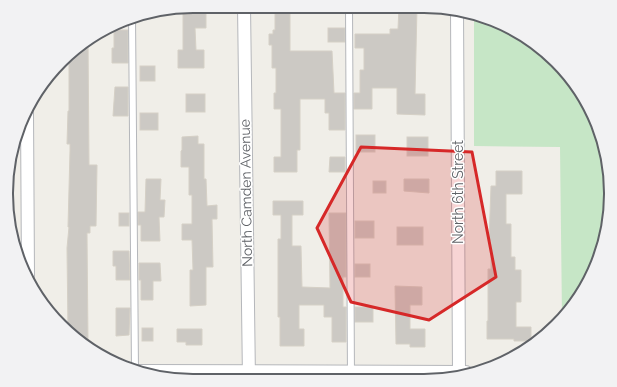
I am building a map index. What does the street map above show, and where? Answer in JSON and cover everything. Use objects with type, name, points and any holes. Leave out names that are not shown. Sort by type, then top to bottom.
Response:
[{"type":"street","name":"North Camden Avenue","points":[[244,13],[249,374]]},
{"type":"street","name":"North 6th Street","points":[[457,16],[462,370]]},
{"type":"street","points":[[27,124],[28,265]]},
{"type":"street","points":[[173,373],[205,374]]},
{"type":"street","points":[[406,374],[443,373]]},
{"type":"lane","points":[[349,13],[351,374]]},
{"type":"lane","points":[[132,24],[135,364]]},
{"type":"highlighted area","points":[[361,147],[472,152],[496,277],[429,320],[351,302],[317,228]]},
{"type":"green space","points":[[474,20],[493,27],[524,43],[543,58],[559,74],[580,103],[590,124],[598,147],[604,182],[604,205],[601,229],[590,263],[580,284],[562,309],[560,147],[474,146]]},
{"type":"building","points":[[206,13],[206,28],[195,28],[196,50],[204,50],[204,68],[178,68],[178,50],[183,50],[183,14]]},
{"type":"building","points":[[275,13],[290,13],[290,51],[332,51],[334,93],[345,93],[345,130],[329,130],[329,113],[325,113],[325,99],[300,99],[300,150],[297,150],[297,172],[274,172],[274,157],[281,157],[281,109],[274,109],[274,93],[276,93],[276,68],[272,68],[272,45],[269,45],[269,34],[273,34],[273,30],[275,30]]},
{"type":"building","points":[[399,13],[417,13],[415,94],[425,94],[425,115],[397,114],[397,88],[372,88],[372,109],[354,109],[354,93],[360,93],[360,70],[364,70],[364,48],[355,48],[355,34],[390,34],[390,29],[398,29]]},
{"type":"building","points":[[328,28],[345,28],[345,42],[328,42]]},
{"type":"building","points":[[118,30],[128,30],[128,63],[112,63],[112,48],[114,48],[114,32]]},
{"type":"building","points":[[88,47],[89,165],[97,165],[96,226],[90,226],[90,233],[87,233],[88,340],[68,323],[67,248],[69,227],[70,144],[67,144],[69,63]]},
{"type":"building","points":[[140,66],[155,66],[155,81],[140,81]]},
{"type":"building","points":[[115,87],[128,87],[128,116],[113,116]]},
{"type":"building","points":[[186,94],[205,94],[205,112],[186,112]]},
{"type":"building","points":[[140,113],[158,113],[158,130],[140,130]]},
{"type":"building","points":[[356,135],[375,135],[375,152],[356,152]]},
{"type":"building","points":[[198,136],[198,144],[204,144],[204,179],[206,179],[207,206],[217,205],[217,219],[212,219],[213,267],[206,267],[206,305],[190,306],[190,270],[193,270],[192,240],[182,240],[182,224],[192,224],[192,195],[189,195],[189,167],[181,167],[181,151],[182,137]]},
{"type":"building","points":[[407,137],[428,137],[428,156],[407,156]]},
{"type":"building","points":[[330,157],[345,157],[345,172],[329,172]]},
{"type":"building","points":[[496,171],[522,171],[522,194],[506,194],[506,224],[511,224],[511,257],[515,257],[515,270],[521,270],[521,302],[516,302],[516,327],[531,327],[531,339],[528,341],[514,341],[514,339],[487,339],[488,269],[491,269],[491,241],[489,241],[491,186],[496,186]]},
{"type":"building","points":[[146,179],[161,179],[160,200],[165,200],[164,217],[159,217],[160,241],[141,241],[141,225],[138,225],[138,212],[145,212]]},
{"type":"building","points":[[404,179],[429,179],[429,193],[404,191]]},
{"type":"building","points":[[373,181],[386,181],[386,193],[373,193]]},
{"type":"building","points":[[273,201],[303,201],[303,215],[292,215],[292,246],[301,246],[302,287],[330,288],[329,213],[346,213],[346,277],[343,277],[343,307],[346,307],[346,342],[332,342],[332,317],[324,317],[324,305],[299,305],[299,329],[304,329],[304,346],[280,346],[280,317],[278,317],[278,239],[281,239],[281,215],[273,215]]},
{"type":"building","points":[[119,213],[129,213],[129,226],[119,226]]},
{"type":"building","points":[[355,221],[374,221],[374,238],[355,238]]},
{"type":"building","points":[[397,227],[423,227],[423,245],[397,245]]},
{"type":"building","points":[[113,251],[129,251],[130,280],[116,280],[116,266],[113,266]]},
{"type":"building","points":[[139,263],[160,263],[161,281],[153,281],[153,300],[141,300]]},
{"type":"building","points":[[355,264],[370,264],[370,277],[355,277]]},
{"type":"building","points":[[395,286],[422,287],[422,305],[410,305],[410,329],[425,329],[425,347],[410,347],[410,344],[396,344]]},
{"type":"building","points":[[355,307],[373,307],[373,322],[355,322]]},
{"type":"building","points":[[116,308],[130,308],[129,335],[116,336]]},
{"type":"building","points":[[142,328],[153,328],[153,341],[142,341]]},
{"type":"building","points":[[177,329],[202,329],[202,345],[186,345],[186,342],[177,342]]}]
